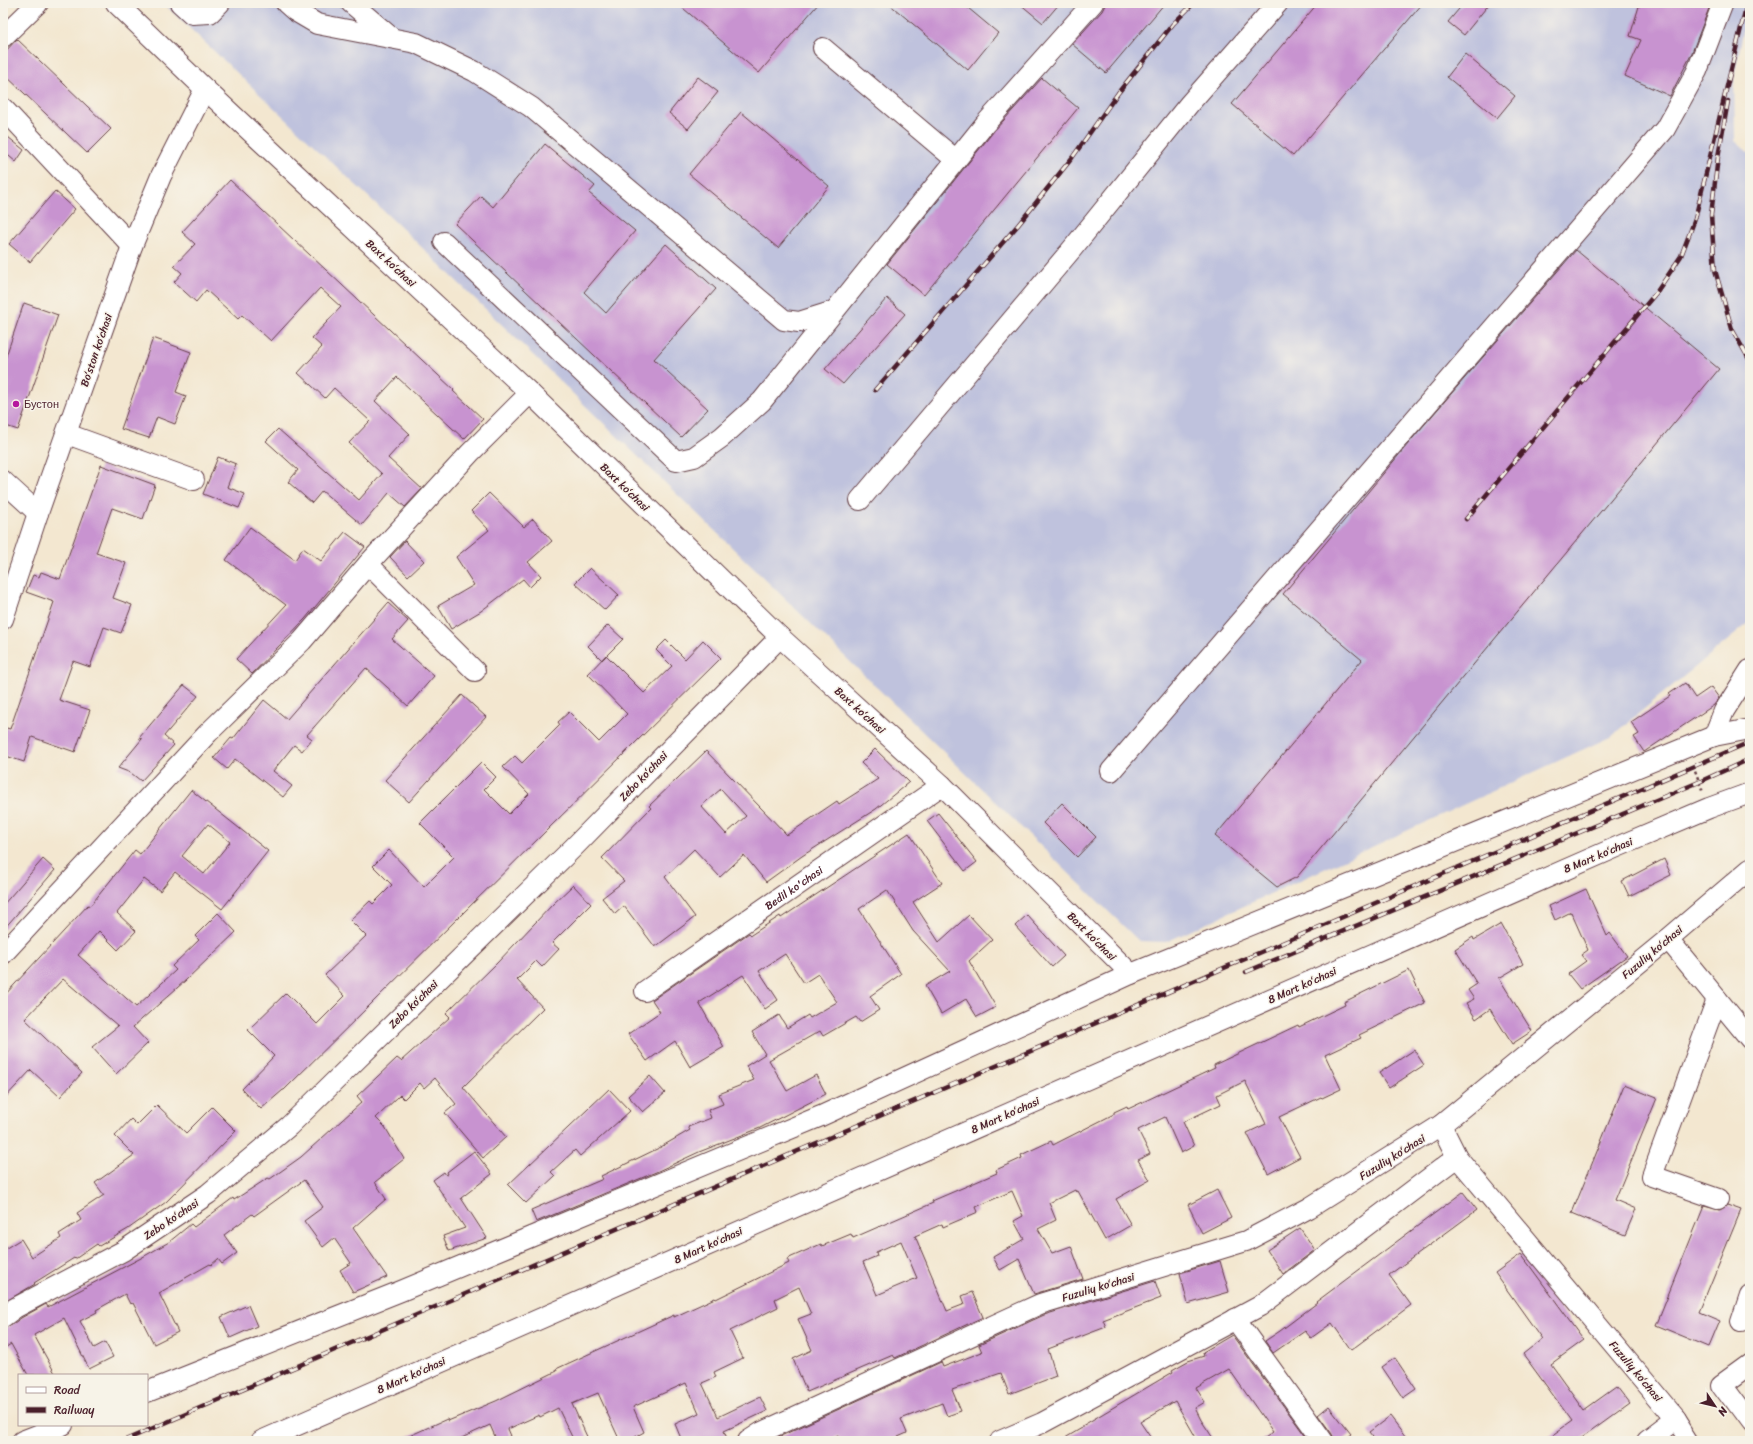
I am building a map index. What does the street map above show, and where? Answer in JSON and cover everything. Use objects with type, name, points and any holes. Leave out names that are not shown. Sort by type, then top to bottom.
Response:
[{"type":"street","points":[[3,37],[38,3]]},
{"type":"street","name":"Baxt koʻchasi","points":[[116,3],[205,89],[530,393],[780,637],[942,785],[1131,974]]},
{"type":"street","points":[[180,3],[192,14],[210,13],[220,3]]},
{"type":"street","points":[[286,3],[295,11],[317,24],[416,43],[474,71],[531,107],[784,320],[799,322],[834,311]]},
{"type":"street","points":[[351,3],[394,39]]},
{"type":"street","points":[[444,242],[676,461],[694,457],[722,437],[762,401],[985,124],[1093,3]]},
{"type":"street","points":[[860,500],[1072,249],[1190,103],[1278,3]]},
{"type":"street","points":[[1111,770],[1665,129],[1697,71],[1723,3]]},
{"type":"street","points":[[823,48],[956,160]]},
{"type":"street","name":"Boʻston koʻchasi","points":[[3,619],[38,513],[132,246],[161,176],[205,89]]},
{"type":"street","points":[[3,108],[132,246]]},
{"type":"street","points":[[3,954],[208,733],[302,641],[368,564],[470,453],[530,393]]},
{"type":"street","points":[[67,434],[194,480]]},
{"type":"street","points":[[3,481],[38,513]]},
{"type":"street","points":[[368,564],[475,671]]},
{"type":"street","name":"Zebo koʻchasi","points":[[3,1317],[15,1308],[130,1246],[208,1194],[289,1126],[573,848],[780,637]]},
{"type":"street","points":[[1714,736],[1724,711],[1750,670]]},
{"type":"street","points":[[148,1392],[401,1291],[821,1116],[1131,974],[1686,747],[1714,736],[1750,729]]},
{"type":"street","name":"Bedil ko'chasi","points":[[645,991],[942,785]]},
{"type":"street","name":"8 Mart koʻchasi","points":[[261,1441],[1709,808],[1750,793]]},
{"type":"street","name":"Fuzuliy koʻchasi","points":[[748,1441],[762,1432],[1040,1304],[1134,1276],[1252,1238],[1309,1208],[1441,1125],[1668,939],[1750,869]]},
{"type":"street","points":[[1668,939],[1750,1039]]},
{"type":"street","points":[[1717,999],[1652,1176],[1718,1199]]},
{"type":"street","name":"Fuzuliy koʻchasi","points":[[1441,1125],[1458,1156],[1676,1419],[1690,1441]]},
{"type":"street","points":[[1006,1440],[1042,1423],[1260,1306],[1458,1156]]},
{"type":"street","points":[[1741,1322],[1750,1295]]},
{"type":"street","points":[[1235,1319],[1323,1441]]},
{"type":"street","points":[[1750,1363],[1721,1384],[1750,1423]]},
{"type":"street","points":[[1647,1441],[1676,1419]]},
{"type":"street","points":[[22,1441],[60,1426]]},
{"type":"path","points":[[1686,747],[1709,808]]},
{"type":"shaded area","points":[[163,3],[1749,3],[1734,77],[1735,141],[1750,154],[1750,622],[1610,737],[1166,942],[1139,941],[410,236]]},
{"type":"building","points":[[677,3],[819,3],[759,73]]},
{"type":"building","points":[[888,3],[962,3],[998,33],[968,70]]},
{"type":"building","points":[[1019,3],[1060,3],[1043,23]]},
{"type":"building","points":[[1106,3],[1165,3],[1106,73],[1072,44],[1102,11]]},
{"type":"building","points":[[1318,3],[1423,3],[1293,156],[1232,104]]},
{"type":"building","points":[[1464,3],[1490,3],[1464,35],[1448,22]]},
{"type":"building","points":[[1640,3],[1711,3],[1691,55],[1670,96],[1625,76],[1641,40],[1630,36]]},
{"type":"building","points":[[17,39],[111,129],[87,153],[3,73],[3,54]]},
{"type":"building","points":[[1465,54],[1515,96],[1497,118],[1447,77]]},
{"type":"building","points":[[698,77],[718,92],[688,129],[669,113]]},
{"type":"building","points":[[1042,78],[1078,108],[924,295],[887,264],[994,131]]},
{"type":"building","points":[[741,112],[829,186],[778,248],[689,174]]},
{"type":"building","points":[[3,133],[24,150],[16,162],[3,151]]},
{"type":"building","points":[[545,144],[595,186],[589,193],[635,231],[584,292],[606,313],[666,244],[716,289],[654,359],[708,409],[681,437],[455,224],[481,196],[493,207]]},
{"type":"building","points":[[230,180],[483,419],[464,439],[397,377],[375,401],[410,434],[388,458],[422,489],[405,507],[389,493],[362,525],[322,491],[312,503],[288,482],[298,470],[266,441],[278,429],[359,500],[382,474],[349,443],[370,421],[334,388],[325,398],[298,373],[322,347],[312,338],[341,307],[320,288],[271,341],[242,315],[238,319],[206,290],[196,302],[174,282],[182,273],[174,266],[195,244],[182,232]]},
{"type":"building","points":[[55,191],[75,209],[30,262],[9,244]]},
{"type":"building","points":[[1576,250],[1719,369],[1297,877],[1277,887],[1215,836],[1362,660],[1283,594],[1418,432]]},
{"type":"building","points":[[887,298],[905,314],[843,384],[825,369]]},
{"type":"building","points":[[24,303],[58,315],[18,430],[3,425],[3,365]]},
{"type":"building","points":[[153,338],[191,352],[176,392],[186,396],[175,424],[157,417],[149,438],[121,429]]},
{"type":"building","points":[[218,457],[236,464],[227,487],[245,494],[239,508],[203,494]]},
{"type":"building","points":[[101,465],[155,485],[143,519],[112,508],[96,553],[126,563],[113,598],[132,605],[121,633],[104,627],[90,667],[73,661],[59,700],[90,710],[75,752],[32,737],[24,762],[3,755],[3,727],[10,729],[54,602],[26,592],[33,575],[39,577],[41,572],[60,579]]},
{"type":"building","points":[[489,493],[524,527],[533,519],[552,541],[528,562],[541,576],[530,587],[523,579],[481,611],[451,629],[438,606],[474,585],[456,557],[489,530],[471,511]]},
{"type":"building","points":[[250,527],[295,560],[303,548],[321,561],[345,532],[365,547],[305,619],[252,674],[236,659],[286,605],[226,560]]},
{"type":"building","points":[[405,541],[424,561],[408,576],[390,557]]},
{"type":"building","points":[[590,568],[619,595],[605,610],[575,583]]},
{"type":"building","points":[[388,603],[408,621],[392,639],[434,676],[408,706],[366,668],[307,735],[312,739],[302,751],[294,745],[273,771],[292,786],[283,797],[235,759],[227,769],[214,758],[231,738],[233,739],[264,700],[287,719]]},
{"type":"building","points":[[608,625],[623,639],[602,660],[588,646]]},
{"type":"building","points":[[666,640],[685,659],[703,640],[721,658],[284,1090],[261,1109],[242,1089],[274,1056],[248,1030],[286,993],[317,1024],[345,996],[325,975],[366,936],[350,920],[370,901],[373,904],[392,885],[373,866],[389,850],[424,887],[454,857],[420,823],[481,762],[496,777],[484,789],[509,814],[529,794],[503,767],[515,756],[522,763],[560,725],[558,722],[569,712],[599,742],[627,714],[588,674],[606,655],[644,693],[672,666],[656,650]]},
{"type":"building","points":[[1685,683],[1695,698],[1711,687],[1719,698],[1714,705],[1644,752],[1634,737],[1639,734],[1631,722],[1670,696],[1669,694]]},
{"type":"building","points":[[184,685],[198,696],[164,736],[174,745],[141,781],[131,773],[118,768],[142,739],[139,738]]},
{"type":"building","points":[[462,695],[486,717],[409,802],[385,780]]},
{"type":"building","points":[[875,749],[909,782],[876,809],[802,856],[766,882],[744,855],[720,877],[694,849],[665,877],[695,917],[655,947],[624,906],[615,914],[602,898],[624,881],[602,858],[651,808],[649,806],[706,751],[787,835],[837,801],[839,804],[878,779],[861,763]],"holes":[[[721,789],[746,816],[726,834],[701,806]]]},
{"type":"building","points":[[191,790],[268,851],[222,909],[175,872],[160,891],[144,879],[117,913],[136,931],[118,950],[99,931],[78,955],[136,1007],[176,970],[172,966],[199,940],[195,936],[218,913],[236,932],[186,980],[133,1027],[148,1043],[116,1074],[92,1047],[118,1026],[63,979],[25,1019],[82,1073],[60,1097],[31,1070],[3,1100],[3,997],[88,905],[90,906],[135,850],[140,854]],"holes":[[[208,824],[230,842],[204,874],[182,856]]]},
{"type":"building","points":[[1062,803],[1096,837],[1077,857],[1043,823]]},
{"type":"building","points":[[938,813],[977,862],[965,871],[927,821]]},
{"type":"building","points":[[909,833],[942,883],[913,902],[939,942],[969,915],[992,940],[969,961],[996,1007],[977,1017],[966,999],[941,1014],[925,986],[950,971],[913,931],[887,890],[859,909],[901,974],[870,996],[879,1010],[860,1022],[856,1017],[823,1036],[820,1031],[769,1060],[787,1091],[816,1075],[826,1094],[760,1128],[699,1152],[656,1172],[536,1222],[531,1210],[603,1179],[601,1176],[659,1148],[690,1130],[688,1127],[711,1118],[708,1110],[723,1104],[719,1094],[754,1080],[746,1066],[765,1054],[752,1032],[779,1015],[787,1028],[808,1015],[810,1018],[837,1002],[818,974],[804,983],[785,954],[759,971],[778,1000],[765,1009],[743,975],[699,1003],[724,1047],[690,1067],[675,1041],[647,1061],[628,1034],[660,1012],[652,1000],[749,933],[751,935],[780,916],[781,918]]},
{"type":"building","points":[[43,859],[55,870],[3,930],[3,905]]},
{"type":"building","points":[[1664,859],[1671,875],[1629,896],[1622,881]]},
{"type":"building","points":[[573,885],[591,904],[552,943],[559,949],[542,967],[536,961],[517,980],[543,1008],[463,1087],[506,1137],[483,1158],[445,1113],[456,1104],[435,1078],[424,1088],[420,1083],[404,1099],[400,1095],[376,1118],[385,1127],[404,1159],[375,1182],[386,1199],[353,1228],[387,1277],[353,1292],[340,1270],[351,1263],[334,1238],[323,1247],[304,1221],[323,1207],[304,1180],[254,1216],[252,1214],[224,1235],[237,1253],[222,1264],[218,1259],[211,1265],[210,1264],[159,1293],[178,1332],[154,1344],[133,1303],[130,1304],[125,1294],[96,1310],[97,1312],[80,1321],[94,1348],[105,1342],[113,1357],[89,1369],[64,1318],[34,1335],[55,1374],[27,1374],[11,1344],[3,1349],[3,1328],[10,1326],[46,1304],[48,1307],[169,1242],[191,1224],[194,1227],[233,1198],[234,1200],[268,1178],[270,1179],[301,1157],[362,1102],[357,1096],[397,1058],[401,1061],[450,1017],[446,1013],[497,963]]},
{"type":"building","points":[[1586,889],[1607,936],[1610,933],[1627,956],[1580,989],[1568,974],[1586,961],[1581,955],[1588,950],[1571,912],[1555,920],[1549,906]]},
{"type":"building","points":[[1027,915],[1064,956],[1052,967],[1015,926]]},
{"type":"building","points":[[1501,924],[1523,964],[1499,978],[1532,1031],[1512,1044],[1490,1009],[1476,1019],[1466,1003],[1474,999],[1468,990],[1477,984],[1455,949],[1473,937],[1474,940]]},
{"type":"building","points":[[1409,970],[1425,1003],[1359,1035],[1361,1038],[1325,1055],[1341,1089],[1279,1117],[1300,1157],[1268,1174],[1247,1133],[1266,1124],[1245,1081],[1217,1095],[1221,1104],[1183,1122],[1194,1146],[1181,1153],[1165,1117],[1138,1130],[1150,1154],[1138,1160],[1150,1180],[1116,1199],[1131,1225],[1105,1240],[1078,1191],[1076,1192],[1075,1190],[1049,1203],[1056,1220],[1038,1229],[1052,1253],[1071,1246],[1083,1279],[1034,1294],[1019,1259],[1000,1270],[993,1257],[1024,1239],[1014,1221],[1023,1216],[1012,1191],[976,1207],[978,1212],[943,1227],[942,1224],[915,1236],[947,1311],[965,1304],[962,1296],[972,1292],[983,1317],[895,1358],[893,1355],[807,1392],[793,1359],[812,1350],[798,1319],[811,1314],[799,1287],[775,1299],[778,1307],[730,1331],[743,1358],[714,1372],[716,1377],[702,1383],[718,1417],[760,1397],[767,1411],[724,1431],[728,1441],[682,1441],[675,1424],[699,1413],[686,1383],[633,1407],[644,1432],[635,1437],[637,1441],[620,1441],[598,1393],[572,1404],[589,1441],[574,1441],[558,1408],[540,1417],[539,1415],[508,1429],[511,1436],[499,1441],[497,1441],[490,1425],[455,1441],[398,1441],[447,1419],[448,1421],[496,1401],[557,1371],[556,1369],[674,1315],[674,1317],[715,1298],[716,1299],[789,1263],[787,1259],[821,1244],[822,1246],[851,1234],[853,1238],[933,1203],[932,1201],[997,1173],[996,1170],[1022,1158],[1021,1155],[1051,1141],[1053,1145],[1114,1114],[1114,1112],[1127,1106],[1128,1109],[1215,1068],[1214,1065],[1298,1025],[1299,1027],[1345,1005],[1344,1002]],"holes":[[[901,1241],[917,1278],[877,1295],[863,1262],[877,1256],[876,1252]]]},
{"type":"building","points":[[1414,1050],[1424,1065],[1389,1088],[1379,1073]]},
{"type":"building","points":[[650,1076],[665,1093],[643,1112],[628,1096]]},
{"type":"building","points":[[1624,1085],[1657,1098],[1615,1200],[1636,1209],[1625,1235],[1572,1213]]},
{"type":"building","points":[[609,1089],[630,1111],[580,1156],[575,1150],[551,1172],[555,1176],[526,1203],[508,1185]]},
{"type":"building","points":[[157,1105],[186,1133],[212,1107],[236,1131],[166,1202],[128,1229],[99,1246],[97,1244],[3,1303],[3,1250],[21,1239],[32,1257],[61,1238],[59,1234],[81,1220],[77,1213],[104,1195],[95,1183],[134,1155],[115,1136],[131,1119],[137,1125]]},
{"type":"building","points":[[474,1151],[492,1174],[461,1198],[487,1238],[449,1251],[443,1236],[465,1228],[433,1180],[444,1172],[446,1175],[448,1174],[447,1172]]},
{"type":"building","points":[[1217,1190],[1231,1218],[1202,1233],[1188,1205]]},
{"type":"building","points":[[1463,1192],[1477,1210],[1389,1275],[1411,1305],[1351,1350],[1332,1323],[1311,1338],[1305,1331],[1273,1353],[1265,1341]]},
{"type":"building","points":[[1727,1205],[1741,1210],[1699,1312],[1720,1321],[1709,1347],[1656,1325],[1704,1206],[1720,1210]]},
{"type":"building","points":[[1300,1228],[1315,1250],[1283,1274],[1267,1250]]},
{"type":"building","points":[[1521,1254],[1584,1340],[1551,1364],[1584,1410],[1616,1387],[1629,1404],[1578,1441],[1544,1441],[1572,1421],[1523,1354],[1542,1339],[1495,1273]]},
{"type":"building","points":[[1220,1261],[1229,1292],[1188,1304],[1180,1273]]},
{"type":"building","points":[[1155,1281],[1161,1298],[1103,1320],[1106,1327],[1048,1349],[1056,1376],[1009,1394],[1001,1373],[952,1390],[961,1411],[947,1416],[942,1403],[901,1419],[907,1433],[889,1441],[841,1441],[838,1436],[829,1441],[770,1441],[941,1362],[943,1367],[982,1352],[979,1345],[1044,1315]]},
{"type":"building","points":[[248,1305],[257,1326],[230,1338],[221,1317]]},
{"type":"building","points":[[1232,1335],[1309,1441],[1261,1441],[1273,1432],[1229,1369],[1196,1388],[1205,1402],[1195,1408],[1215,1441],[1198,1441],[1175,1401],[1140,1422],[1153,1441],[1060,1441],[1082,1428],[1082,1426],[1173,1372],[1172,1370],[1188,1361],[1204,1356],[1203,1352]]},
{"type":"building","points":[[1395,1358],[1416,1389],[1403,1398],[1382,1367]]},
{"type":"building","points":[[1329,1406],[1351,1434],[1342,1441],[1334,1441],[1332,1434],[1318,1415]]},
{"type":"building","points":[[1390,1416],[1409,1441],[1376,1441],[1369,1432]]},
{"type":"railway","points":[[875,390],[1018,225],[1072,158],[1118,93],[1173,24],[1194,3]]},
{"type":"railway","points":[[1466,519],[1656,293],[1681,256],[1695,219],[1747,3]]},
{"type":"railway","points":[[1728,101],[1718,157],[1711,215],[1715,270],[1732,329],[1750,361]]},
{"type":"railway","points":[[123,1441],[1750,742]]},
{"type":"railway","points":[[1246,972],[1699,782],[1750,759]]},
{"type":"place","name":"Бустон","points":[[16,404]]}]
